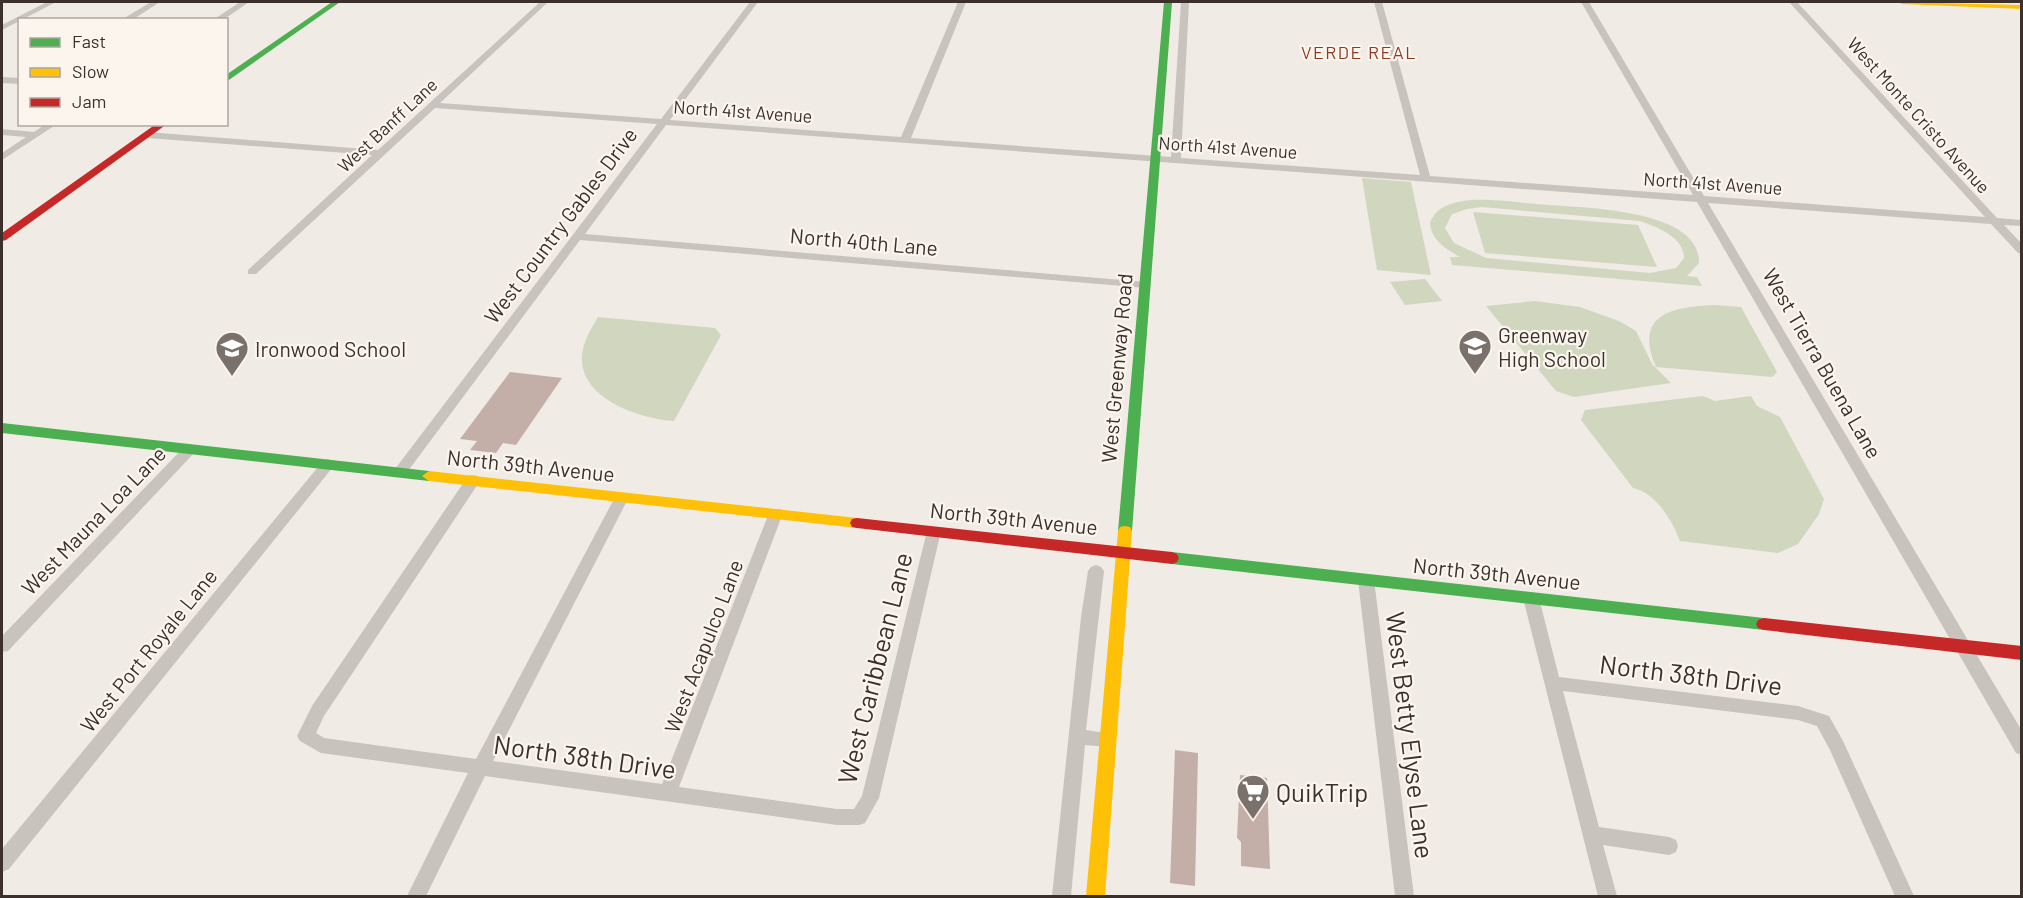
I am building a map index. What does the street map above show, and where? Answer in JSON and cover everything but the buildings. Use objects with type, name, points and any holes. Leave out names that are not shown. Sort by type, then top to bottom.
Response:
[{"type":"street","points":[[25,18],[52,2]]},
{"type":"street","points":[[128,18],[156,2]]},
{"type":"street","points":[[220,18],[245,2]]},
{"type":"street","points":[[228,78],[336,2]]},
{"type":"street","name":"West Banff Lane","points":[[252,272],[544,2]]},
{"type":"street","name":"West Country Gables Drive","points":[[400,472],[753,2]]},
{"type":"street","points":[[905,140],[962,2]]},
{"type":"street","name":"West Greenway Road","points":[[1095,897],[1106,739],[1146,285],[1168,2]]},
{"type":"street","points":[[1176,159],[1185,2]]},
{"type":"street","points":[[1378,2],[1426,179]]},
{"type":"street","name":"West Tierra Buena Lane","points":[[1585,2],[2022,748]]},
{"type":"street","name":"West Monte Cristo Avenue","points":[[1793,2],[2022,251]]},
{"type":"street","points":[[1902,2],[2010,5],[2022,18]]},
{"type":"street","points":[[3,31],[18,22]]},
{"type":"street","points":[[2,80],[18,81]]},
{"type":"street","name":"North 41st Avenue","points":[[432,105],[2022,222]]},
{"type":"street","points":[[2,157],[49,126]]},
{"type":"street","points":[[2,238],[160,126]]},
{"type":"street","points":[[2,132],[36,135]]},
{"type":"street","points":[[147,135],[380,153]]},
{"type":"street","name":"North 40th Lane","points":[[578,237],[1146,285]]},
{"type":"street","name":"North 39th Avenue","points":[[2,428],[1123,551],[2022,653]]},
{"type":"street","name":"West Mauna Loa Lane","points":[[2,646],[190,449]]},
{"type":"street","name":"West Port Royale Lane","points":[[2,863],[328,464]]},
{"type":"street","name":"North 38th Drive","points":[[473,480],[318,711],[306,736],[321,745],[837,817],[860,817]]},
{"type":"street","points":[[416,897],[481,766],[622,496]]},
{"type":"street","name":"West Acapulco Lane","points":[[668,794],[776,513]]},
{"type":"street","name":"West Caribbean Lane","points":[[860,817],[870,798],[934,531]]},
{"type":"street","points":[[1061,897],[1096,571]]},
{"type":"street","name":"West Betty Elyse Lane","points":[[1366,580],[1405,897]]},
{"type":"street","points":[[1531,598],[1607,897]]},
{"type":"street","name":"North 38th Drive","points":[[1552,683],[1798,713],[1823,721],[1837,746],[1905,897]]},
{"type":"street","points":[[1078,737],[1106,739]]},
{"type":"street","points":[[1591,835],[1669,846]]},
{"type":"green space","points":[[1362,178],[1411,182],[1431,275],[1377,270]]},
{"type":"green space","points":[[1500,201],[1612,210],[1662,222],[1681,232],[1695,245],[1699,263],[1687,276],[1697,277],[1702,286],[1452,265],[1450,257],[1460,257],[1436,239],[1430,223],[1442,208],[1452,203]],"holes":[[[1482,207],[1640,221],[1668,234],[1680,244],[1684,258],[1676,268],[1650,273],[1486,258],[1454,243],[1445,228],[1452,214]]]},
{"type":"green space","points":[[1473,212],[1638,225],[1657,267],[1485,253]]},
{"type":"green space","points":[[1425,279],[1442,301],[1405,305],[1390,282]]},
{"type":"green space","points":[[1535,301],[1580,307],[1619,321],[1636,331],[1652,364],[1671,383],[1574,397],[1556,391],[1486,306]]},
{"type":"green space","points":[[1715,305],[1741,307],[1777,372],[1772,377],[1656,367],[1650,349],[1653,324],[1661,316],[1672,311]]},
{"type":"green space","points":[[598,317],[715,328],[721,335],[674,421],[645,416],[614,404],[590,384],[584,371],[582,356],[586,340]]},
{"type":"green space","points":[[1703,396],[1715,401],[1751,396],[1757,406],[1780,417],[1824,499],[1819,514],[1798,544],[1778,553],[1680,541],[1673,525],[1656,501],[1633,488],[1581,420],[1585,410]]},
{"type":"traffic: fast","points":[[228,78],[336,2]]},
{"type":"traffic: fast","points":[[1125,531],[1168,2]]},
{"type":"traffic: fast","points":[[2,428],[429,476]]},
{"type":"traffic: fast","points":[[1172,558],[1764,624]]},
{"type":"traffic: slow","points":[[1902,2],[2022,7]]},
{"type":"traffic: slow","points":[[429,476],[857,523]]},
{"type":"traffic: slow","points":[[1095,896],[1125,531]]},
{"type":"traffic: jam","points":[[2,238],[160,126]]},
{"type":"traffic: jam","points":[[857,523],[1172,558]]},
{"type":"traffic: jam","points":[[1764,624],[2022,653]]},
{"type":"place","name":"Greenway High School","points":[[1475,375]]},
{"type":"place","name":"Ironwood School","points":[[232,377]]},
{"type":"place","name":"QuikTrip","points":[[1253,820]]},
{"type":"district","name":"VERDE REAL","points":[[1359,52]]}]
